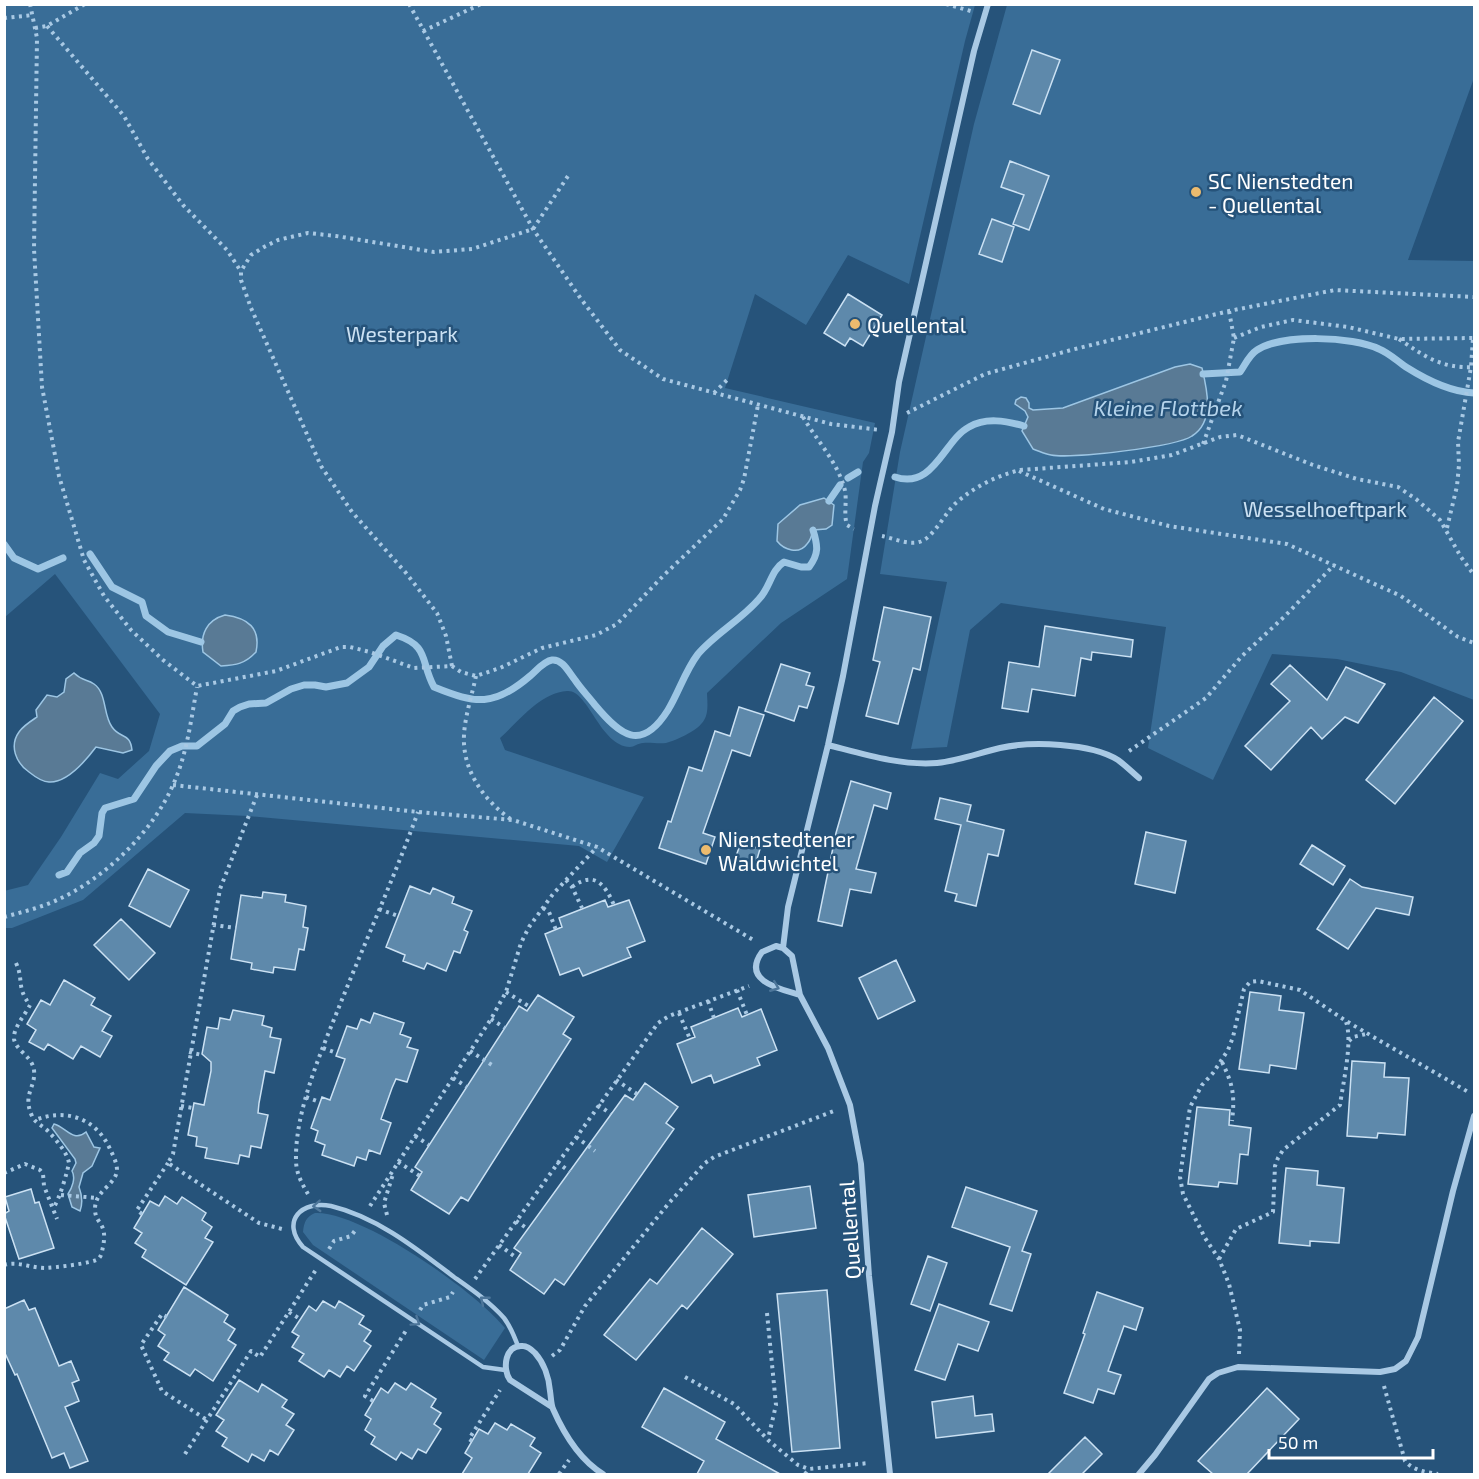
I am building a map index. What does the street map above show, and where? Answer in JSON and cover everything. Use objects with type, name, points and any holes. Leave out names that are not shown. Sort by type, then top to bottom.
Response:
[{"type":"street","points":[[800,995],[771,987],[757,974],[756,965],[762,952],[776,946],[783,948],[788,906],[828,745],[875,506],[892,432],[899,382],[974,51],[988,4]]},
{"type":"street","points":[[828,745],[925,764],[940,763],[1003,747],[1025,745],[1074,747],[1117,759],[1139,778]]},
{"type":"street","name":"Quellental","points":[[783,948],[792,956],[800,995],[840,1076],[856,1132],[890,1474]]},
{"type":"street","points":[[1139,1474],[1200,1390],[1218,1372],[1238,1367],[1380,1372],[1395,1369],[1406,1361],[1418,1337],[1453,1191],[1474,1116]]},
{"type":"street","points":[[552,1407],[510,1380],[505,1370],[508,1355],[518,1346],[527,1347],[538,1356],[548,1376],[552,1407],[582,1458],[603,1474]]},
{"type":"lane","points":[[505,1370],[483,1367],[303,1247],[296,1240],[294,1232],[296,1216],[301,1210],[314,1205],[329,1206],[363,1217],[399,1237],[469,1287],[504,1318],[512,1329],[518,1346]]},
{"type":"path","points":[[30,4],[38,38],[35,260],[42,387],[59,476],[84,560],[104,597],[131,630],[197,687],[276,671],[341,647],[350,646],[414,668],[435,669],[452,666],[461,672],[476,676],[500,668],[542,648],[596,636],[617,624],[663,575],[723,519],[744,479],[758,405]]},
{"type":"path","points":[[35,28],[47,26],[85,4]]},
{"type":"path","points":[[409,4],[533,229],[580,299],[620,350],[663,379],[831,424],[881,430]]},
{"type":"path","points":[[423,31],[481,4]]},
{"type":"path","points":[[946,4],[985,15]]},
{"type":"path","points":[[4,18],[33,15]]},
{"type":"path","points":[[47,26],[124,116],[148,159],[183,204],[227,250],[241,271]]},
{"type":"path","points":[[452,666],[446,636],[437,613],[406,573],[352,512],[321,466],[251,308],[241,280],[241,271],[251,255],[264,247],[278,240],[308,233],[440,252],[472,249],[533,229],[570,173]]},
{"type":"path","points":[[905,414],[994,371],[1229,311],[1335,290],[1474,297]]},
{"type":"path","points":[[1203,445],[1226,381],[1234,338],[1229,311]]},
{"type":"path","points":[[1234,338],[1261,327],[1293,320],[1348,327],[1399,339],[1474,338],[1473,367],[1458,442],[1457,486],[1447,529]]},
{"type":"path","points":[[1399,339],[1440,364],[1473,367]]},
{"type":"path","points":[[714,393],[728,379]]},
{"type":"path","points":[[802,417],[837,472],[845,489],[844,518],[847,525],[854,530]]},
{"type":"path","points":[[882,536],[914,543],[921,542],[928,537],[948,511],[968,494],[989,480],[1018,471],[1131,462],[1172,455],[1220,437],[1237,435],[1357,479],[1398,487],[1433,512],[1447,529],[1461,557],[1474,575]]},
{"type":"path","points":[[1018,471],[1104,508],[1169,526],[1287,544],[1401,596],[1458,637],[1474,643]]},
{"type":"path","points":[[1117,759],[1206,698],[1242,656],[1285,616],[1334,565]]},
{"type":"path","points":[[476,676],[464,735],[467,762],[488,802],[513,820]]},
{"type":"path","points":[[4,917],[57,900],[84,886],[142,834],[173,785],[188,737],[197,687]]},
{"type":"path","points":[[173,785],[513,820],[597,847],[755,941]]},
{"type":"path","points":[[142,1214],[137,1210],[173,1154],[189,1052],[220,889],[257,795]]},
{"type":"path","points":[[314,1205],[301,1181],[296,1164],[296,1146],[306,1097],[323,1048],[418,812]]},
{"type":"path","points":[[185,1454],[222,1401],[251,1351],[260,1357],[334,1241],[351,1236],[491,1019],[506,992],[524,935],[566,880],[597,847]]},
{"type":"path","points":[[572,887],[587,879],[600,883],[606,888],[614,905]]},
{"type":"path","points":[[566,880],[582,908]]},
{"type":"path","points":[[543,908],[549,912],[556,930]]},
{"type":"path","points":[[379,909],[398,916]]},
{"type":"path","points":[[213,925],[236,928]]},
{"type":"path","points":[[16,963],[20,969],[21,990],[30,1005],[17,1028],[14,1039],[32,1063],[33,1077],[27,1099],[34,1120],[49,1132],[68,1158],[69,1163],[60,1195],[52,1208]]},
{"type":"path","points":[[1239,1355],[1240,1330],[1229,1284],[1219,1259],[1205,1238],[1180,1185],[1190,1107],[1202,1085],[1222,1062],[1233,1037],[1244,989],[1250,982],[1258,981],[1300,990],[1346,1021],[1470,1093]]},
{"type":"path","points":[[469,1287],[658,1023],[748,986]]},
{"type":"path","points":[[737,990],[747,1015]]},
{"type":"path","points":[[506,992],[530,1007]]},
{"type":"path","points":[[708,1001],[714,1018]]},
{"type":"path","points":[[679,1013],[690,1039]]},
{"type":"path","points":[[491,1019],[505,1028]]},
{"type":"path","points":[[1219,1259],[1236,1229],[1273,1212],[1275,1166],[1283,1150],[1340,1105],[1349,1029],[1346,1021]]},
{"type":"path","points":[[1348,1041],[1353,1037],[1369,1034]]},
{"type":"path","points":[[323,1048],[337,1053]]},
{"type":"path","points":[[189,1052],[202,1055]]},
{"type":"path","points":[[470,1052],[492,1065]]},
{"type":"path","points":[[1222,1062],[1233,1089],[1232,1121]]},
{"type":"path","points":[[453,1078],[467,1087]]},
{"type":"path","points":[[616,1080],[637,1094]]},
{"type":"path","points":[[306,1097],[320,1102]]},
{"type":"path","points":[[598,1105],[611,1114]]},
{"type":"path","points":[[181,1106],[193,1108]]},
{"type":"path","points":[[541,1362],[560,1350],[585,1306],[669,1203],[705,1163],[714,1157],[834,1111]]},
{"type":"path","points":[[4,1264],[11,1263],[43,1269],[72,1264],[80,1265],[98,1260],[102,1254],[105,1235],[104,1227],[96,1216],[97,1198],[111,1182],[117,1169],[107,1143],[96,1128],[80,1117],[56,1114],[34,1120]]},
{"type":"path","points":[[415,1136],[429,1145]]},
{"type":"path","points":[[576,1137],[595,1151]]},
{"type":"path","points":[[398,1162],[420,1176]]},
{"type":"path","points":[[557,1162],[570,1172]]},
{"type":"path","points":[[168,1163],[259,1222],[294,1232]]},
{"type":"path","points":[[4,1173],[25,1164],[40,1170],[44,1174],[45,1186],[57,1219]]},
{"type":"path","points":[[395,1168],[384,1203],[385,1212],[399,1237]]},
{"type":"path","points":[[60,1195],[97,1198]]},
{"type":"path","points":[[516,1221],[528,1229]]},
{"type":"path","points":[[499,1245],[518,1258]]},
{"type":"path","points":[[373,1401],[365,1396],[423,1305],[450,1297],[461,1282]]},
{"type":"path","points":[[289,1312],[300,1319]]},
{"type":"path","points":[[767,1313],[776,1405],[768,1440]]},
{"type":"path","points":[[166,1317],[162,1314],[141,1345],[162,1391],[207,1420]]},
{"type":"path","points":[[685,1377],[734,1404],[768,1440],[798,1465],[809,1469],[869,1463]]},
{"type":"path","points":[[472,1441],[469,1438],[498,1391],[510,1380]]},
{"type":"path","points":[[1384,1386],[1405,1461],[1410,1467],[1438,1474]]},
{"type":"path","points":[[805,1474],[809,1469]]},
{"type":"green space","name":"Westerpark","points":[[5,5],[975,5],[909,284],[848,255],[806,325],[755,294],[725,388],[875,423],[869,453],[863,462],[847,579],[781,623],[707,693],[707,711],[704,720],[697,728],[679,738],[666,743],[641,743],[630,747],[620,744],[610,738],[575,693],[567,691],[539,702],[500,738],[505,750],[644,797],[607,862],[579,846],[248,816],[185,813],[83,900],[12,928],[5,928],[4,891],[28,885],[61,837],[100,773],[118,779],[149,751],[160,714],[55,574],[5,617]],"holes":[[[824,498],[826,529],[813,530],[807,545],[800,549],[800,505]]]},
{"type":"green space","name":"Wesselhoeftpark","points":[[1007,5],[1474,5],[1474,78],[1408,260],[1474,261],[1474,700],[1401,672],[1337,659],[1272,654],[1213,780],[1148,748],[1166,627],[1001,603],[970,630],[947,747],[911,749],[947,582],[880,574],[900,452],[974,124]],"holes":[[[1175,367],[1161,446],[1052,455],[1022,431],[1028,417],[1025,411],[1028,408],[1033,410],[1063,408]]]},
{"type":"green space","points":[[315,1213],[335,1216],[388,1239],[445,1275],[470,1295],[505,1328],[484,1360],[313,1245],[303,1232],[306,1220]]},
{"type":"water","name":"Kleine Flottbek","points":[[1190,364],[1202,368],[1208,405],[1207,414],[1199,430],[1182,440],[1123,451],[1062,456],[1049,455],[1033,449],[1022,431],[1028,417],[1025,411],[1015,404],[1016,400],[1021,397],[1026,398],[1029,408],[1033,410],[1063,408],[1175,367]]},
{"type":"water","points":[[824,498],[834,505],[832,525],[826,529],[813,530],[808,543],[800,549],[787,549],[777,541],[778,524],[800,505]]},
{"type":"water","points":[[225,615],[233,616],[251,626],[257,644],[256,652],[248,659],[236,664],[221,666],[203,652],[202,645],[209,624]]},
{"type":"water","points":[[74,673],[98,688],[109,722],[115,731],[129,740],[132,750],[123,753],[96,747],[69,775],[63,779],[47,782],[33,775],[17,759],[14,748],[16,737],[27,724],[37,717],[36,710],[47,695],[57,697],[64,692],[66,679]]},
{"type":"water","points":[[54,1124],[77,1136],[86,1132],[94,1147],[100,1148],[92,1166],[83,1173],[79,1187],[82,1199],[80,1211],[72,1207],[68,1194],[73,1183],[72,1171],[76,1163],[75,1159],[52,1128]]},
{"type":"building","points":[[1032,50],[1060,60],[1040,114],[1013,104]]},
{"type":"building","points":[[1010,161],[1049,176],[1029,230],[1013,224],[1024,195],[1001,187]]},
{"type":"building","points":[[992,219],[1014,227],[1002,262],[979,254]]},
{"type":"building","points":[[848,294],[882,315],[863,346],[850,338],[845,346],[824,333]]},
{"type":"building","points":[[884,607],[931,617],[920,670],[913,668],[898,724],[866,716],[880,662],[873,660]]},
{"type":"building","points":[[1045,626],[1133,640],[1131,657],[1092,652],[1091,660],[1081,658],[1075,696],[1032,689],[1028,712],[1002,708],[1009,662],[1039,667]]},
{"type":"building","points":[[781,664],[810,673],[806,685],[814,687],[807,708],[799,706],[794,721],[765,711]]},
{"type":"building","points":[[1290,665],[1327,700],[1346,667],[1385,684],[1358,723],[1345,717],[1322,739],[1311,727],[1271,770],[1245,746],[1290,701],[1271,684]]},
{"type":"building","points":[[1434,697],[1463,721],[1395,804],[1366,780]]},
{"type":"building","points":[[739,707],[764,715],[750,756],[732,750],[703,833],[715,837],[706,864],[659,848],[668,821],[671,822],[689,767],[702,771],[715,731],[730,736]]},
{"type":"building","points":[[851,781],[891,793],[887,809],[874,805],[856,869],[876,873],[871,893],[850,889],[842,926],[818,921],[836,833]]},
{"type":"building","points":[[940,798],[971,805],[967,821],[1004,830],[998,856],[988,854],[976,906],[955,901],[957,894],[945,891],[961,825],[935,819]]},
{"type":"building","points":[[1146,832],[1186,841],[1175,893],[1135,884]]},
{"type":"building","points":[[741,842],[760,849],[755,866],[735,859]]},
{"type":"building","points":[[1312,845],[1345,866],[1333,885],[1300,864]]},
{"type":"building","points":[[148,869],[189,890],[170,927],[129,906]]},
{"type":"building","points":[[1350,879],[1362,887],[1413,897],[1409,915],[1376,908],[1348,949],[1317,929]]},
{"type":"building","points":[[410,886],[430,894],[433,888],[454,897],[452,903],[472,911],[464,930],[468,932],[460,953],[454,951],[446,971],[427,963],[424,969],[403,961],[405,955],[386,947]]},
{"type":"building","points":[[263,892],[286,895],[285,902],[306,906],[303,927],[308,928],[304,950],[299,949],[295,970],[274,967],[273,973],[251,969],[252,963],[231,959],[241,895],[262,898]]},
{"type":"building","points":[[605,900],[608,907],[629,900],[645,941],[627,948],[631,957],[583,976],[579,968],[560,975],[545,934],[562,927],[559,918]]},
{"type":"building","points":[[121,919],[155,953],[129,980],[94,945]]},
{"type":"building","points":[[896,960],[915,1001],[878,1019],[859,978]]},
{"type":"building","points":[[64,980],[95,998],[91,1005],[111,1016],[102,1031],[112,1036],[100,1057],[81,1046],[73,1059],[48,1044],[44,1050],[29,1042],[36,1030],[27,1024],[41,1000],[50,1005]]},
{"type":"building","points":[[1250,992],[1281,996],[1279,1010],[1304,1013],[1296,1069],[1270,1065],[1269,1073],[1239,1069]]},
{"type":"building","points":[[538,995],[574,1017],[563,1034],[571,1039],[468,1201],[461,1197],[449,1214],[411,1190],[422,1172],[415,1167],[519,1006],[527,1011]]},
{"type":"building","points":[[738,1008],[742,1017],[761,1009],[777,1050],[757,1058],[760,1065],[714,1083],[711,1075],[692,1083],[677,1044],[695,1037],[691,1027]]},
{"type":"building","points":[[233,1010],[264,1016],[262,1025],[272,1028],[270,1037],[281,1039],[274,1073],[265,1071],[259,1103],[258,1113],[268,1115],[261,1148],[251,1146],[249,1157],[240,1155],[238,1164],[205,1158],[207,1148],[196,1146],[197,1137],[188,1135],[194,1103],[204,1105],[211,1071],[211,1062],[202,1054],[207,1027],[218,1029],[220,1018],[230,1020]]},
{"type":"building","points":[[374,1013],[404,1023],[400,1034],[411,1038],[407,1047],[418,1050],[407,1082],[396,1079],[392,1088],[381,1119],[391,1123],[380,1154],[369,1150],[366,1160],[357,1157],[354,1166],[322,1155],[325,1145],[315,1141],[318,1131],[311,1128],[322,1097],[330,1100],[345,1059],[336,1056],[347,1026],[357,1029],[361,1019],[370,1023]]},
{"type":"building","points":[[1352,1061],[1385,1063],[1384,1077],[1409,1078],[1405,1135],[1378,1133],[1377,1138],[1347,1136]]},
{"type":"building","points":[[645,1083],[678,1107],[666,1123],[674,1129],[564,1285],[555,1279],[544,1294],[510,1270],[521,1253],[514,1248],[625,1095],[633,1100]]},
{"type":"building","points":[[1197,1107],[1230,1110],[1229,1125],[1251,1128],[1248,1155],[1240,1154],[1237,1184],[1219,1182],[1218,1187],[1188,1184]]},
{"type":"building","points":[[1286,1168],[1318,1171],[1317,1185],[1344,1188],[1339,1243],[1310,1241],[1310,1246],[1279,1243]]},
{"type":"building","points":[[810,1186],[816,1228],[754,1237],[748,1195]]},
{"type":"building","points":[[966,1187],[1037,1211],[1022,1251],[1031,1254],[1012,1311],[990,1304],[1010,1247],[952,1227]]},
{"type":"building","points":[[31,1189],[35,1203],[39,1202],[54,1248],[19,1259],[4,1214],[9,1211],[5,1197]]},
{"type":"building","points":[[165,1196],[177,1204],[182,1197],[206,1213],[202,1220],[212,1227],[205,1238],[213,1242],[186,1285],[142,1257],[146,1250],[135,1243],[142,1233],[134,1228],[150,1201],[159,1206]]},
{"type":"building","points":[[702,1228],[733,1254],[687,1309],[682,1305],[636,1360],[604,1335],[650,1279],[657,1284]]},
{"type":"building","points":[[928,1256],[947,1263],[930,1311],[911,1304]]},
{"type":"building","points":[[184,1287],[228,1315],[224,1322],[235,1329],[228,1340],[236,1345],[213,1381],[195,1369],[190,1376],[164,1360],[169,1353],[158,1346],[165,1335],[158,1330]]},
{"type":"building","points":[[827,1290],[840,1448],[792,1452],[777,1294]]},
{"type":"building","points":[[1097,1292],[1143,1308],[1136,1330],[1124,1326],[1108,1371],[1121,1375],[1114,1394],[1098,1389],[1093,1403],[1064,1393]]},
{"type":"building","points":[[24,1300],[29,1310],[35,1308],[59,1366],[71,1361],[79,1380],[72,1383],[79,1401],[65,1407],[88,1461],[70,1468],[64,1453],[52,1458],[17,1374],[15,1375],[4,1351],[4,1309]]},
{"type":"building","points":[[323,1301],[335,1308],[339,1301],[364,1316],[359,1324],[371,1331],[364,1341],[371,1346],[354,1371],[347,1366],[340,1377],[329,1370],[324,1377],[299,1361],[304,1354],[292,1347],[299,1336],[292,1332],[309,1306],[316,1311]]},
{"type":"building","points":[[939,1304],[989,1322],[978,1351],[958,1344],[945,1380],[915,1370]]},
{"type":"building","points":[[239,1380],[258,1392],[262,1384],[287,1400],[282,1407],[294,1414],[286,1425],[294,1430],[278,1455],[270,1450],[264,1461],[252,1454],[248,1462],[222,1446],[227,1438],[216,1431],[224,1420],[216,1415]]},
{"type":"building","points":[[395,1383],[406,1390],[411,1383],[436,1399],[431,1407],[441,1413],[434,1424],[441,1429],[426,1453],[418,1449],[412,1459],[401,1452],[396,1460],[371,1444],[375,1437],[365,1430],[371,1419],[365,1415],[381,1388],[388,1393]]},
{"type":"building","points":[[664,1388],[725,1422],[716,1439],[780,1474],[697,1474],[704,1461],[642,1427]]},
{"type":"building","points":[[1267,1388],[1299,1419],[1247,1474],[1213,1474],[1198,1461]]},
{"type":"building","points":[[973,1396],[975,1416],[992,1414],[994,1431],[936,1438],[932,1402]]},
{"type":"building","points":[[495,1423],[507,1430],[511,1424],[535,1438],[530,1446],[541,1453],[528,1474],[462,1474],[472,1458],[465,1453],[479,1429],[488,1434]]},
{"type":"building","points":[[1085,1437],[1102,1454],[1082,1474],[1048,1474]]},
{"type":"waterway","name":"Kleine Flottbek","points":[[1203,374],[1240,372],[1254,352],[1283,341],[1335,339],[1352,341],[1379,349],[1430,380],[1456,390],[1474,393]]},
{"type":"waterway","name":"Kleine Flottbek","points":[[895,477],[908,479],[920,476],[937,462],[960,433],[976,424],[996,421],[1024,426]]},
{"type":"waterway","name":"Kleine Flottbek","points":[[848,478],[858,472]]},
{"type":"waterway","name":"Kleine Flottbek","points":[[829,501],[840,485]]},
{"type":"waterway","name":"Kleine Flottbek","points":[[59,875],[67,872],[80,853],[94,843],[99,836],[102,813],[105,808],[134,799],[156,766],[170,751],[182,746],[197,746],[225,724],[233,711],[240,707],[266,703],[291,689],[304,685],[326,687],[347,683],[369,667],[383,646],[396,635],[407,639],[419,649],[434,687],[449,693],[473,699],[495,698],[517,686],[546,662],[556,660],[565,667],[604,716],[622,731],[631,735],[649,732],[668,710],[698,654],[759,599],[780,565],[784,562],[809,567],[817,550],[813,530]]},
{"type":"waterway","points":[[4,544],[14,558],[38,569],[63,558]]},
{"type":"waterway","points":[[90,554],[112,587],[142,602],[146,616],[168,632],[201,642]]},
{"type":"place","name":"SC Nienstedten - Quellental","points":[[1196,192]]},
{"type":"place","name":"Quellental","points":[[855,324]]},
{"type":"place","name":"Nienstedtener Waldwichtel","points":[[706,850]]}]
